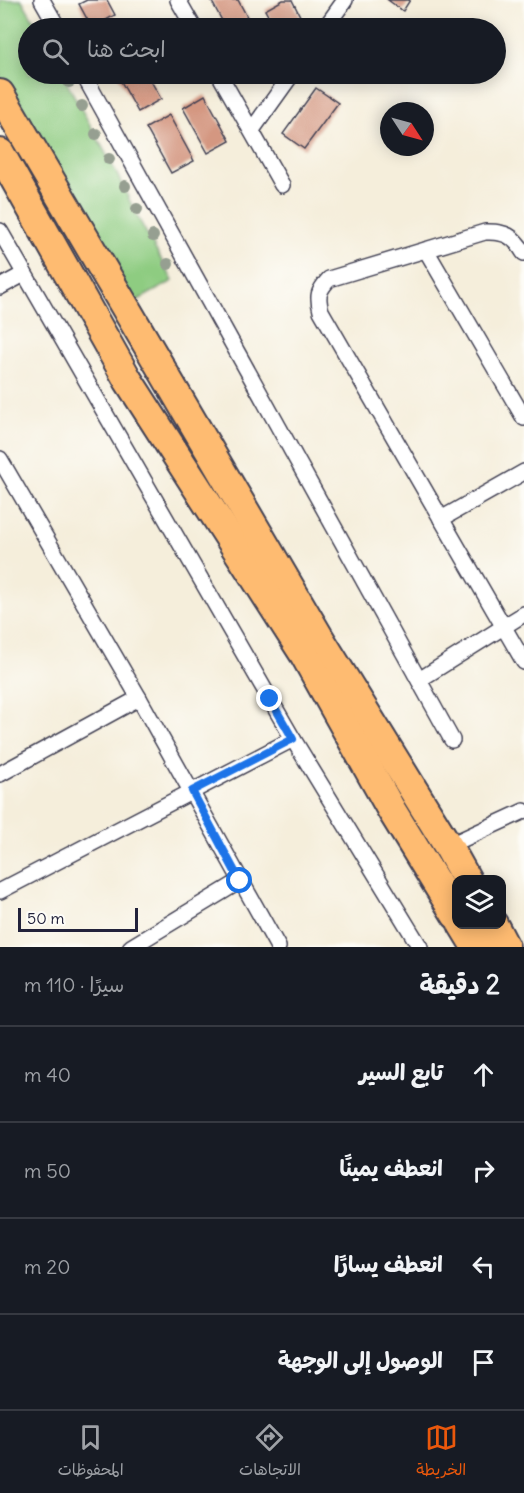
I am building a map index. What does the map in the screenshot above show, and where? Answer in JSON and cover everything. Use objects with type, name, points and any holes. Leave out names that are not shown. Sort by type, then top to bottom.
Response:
[{"type":"highway","points":[[0,94],[316,632],[465,875]]},
{"type":"highway","points":[[0,153],[128,380],[304,654],[393,811],[452,908]]},
{"type":"highway","points":[[465,929],[476,947]]},
{"type":"highway","points":[[496,929],[505,947]]},
{"type":"street","points":[[42,0],[52,18]]},
{"type":"street","points":[[178,0],[188,18]]},
{"type":"street","points":[[332,18],[345,0]]},
{"type":"street","points":[[89,84],[452,740]]},
{"type":"street","points":[[225,84],[282,185]]},
{"type":"street","points":[[252,130],[285,84]]},
{"type":"street","points":[[0,231],[293,739],[420,947]]},
{"type":"street","points":[[524,253],[515,240],[506,234],[496,231],[485,232],[329,279],[321,288],[318,300],[321,311],[524,662]]},
{"type":"street","points":[[426,250],[524,418]]},
{"type":"street","points":[[0,287],[24,274]]},
{"type":"street","points":[[0,459],[192,791],[278,947]]},
{"type":"street","points":[[441,519],[524,472]]},
{"type":"street","points":[[419,680],[524,614]]},
{"type":"street","points":[[0,774],[139,698]]},
{"type":"street","points":[[0,891],[293,739]]},
{"type":"street","points":[[448,846],[524,811]]},
{"type":"street","points":[[130,947],[240,881]]},
{"type":"green space","points":[[0,0],[22,0],[32,18],[18,18],[18,84],[68,84],[173,281],[129,305],[0,82]]},
{"type":"building","points":[[87,0],[107,0],[115,15],[110,18],[87,18],[79,4]]},
{"type":"building","points":[[211,0],[238,0],[248,18],[221,18]]},
{"type":"building","points":[[283,0],[292,0],[301,18],[269,18],[265,10]]},
{"type":"building","points":[[388,0],[410,0],[403,11]]},
{"type":"building","points":[[123,84],[153,84],[161,99],[138,112]]},
{"type":"building","points":[[316,88],[338,103],[304,149],[283,134]]},
{"type":"building","points":[[205,95],[230,141],[208,153],[183,108]]},
{"type":"building","points":[[169,115],[194,161],[171,173],[146,128]]},
{"type":"route","points":[[240,881],[192,791],[293,739],[270,699]]}]
